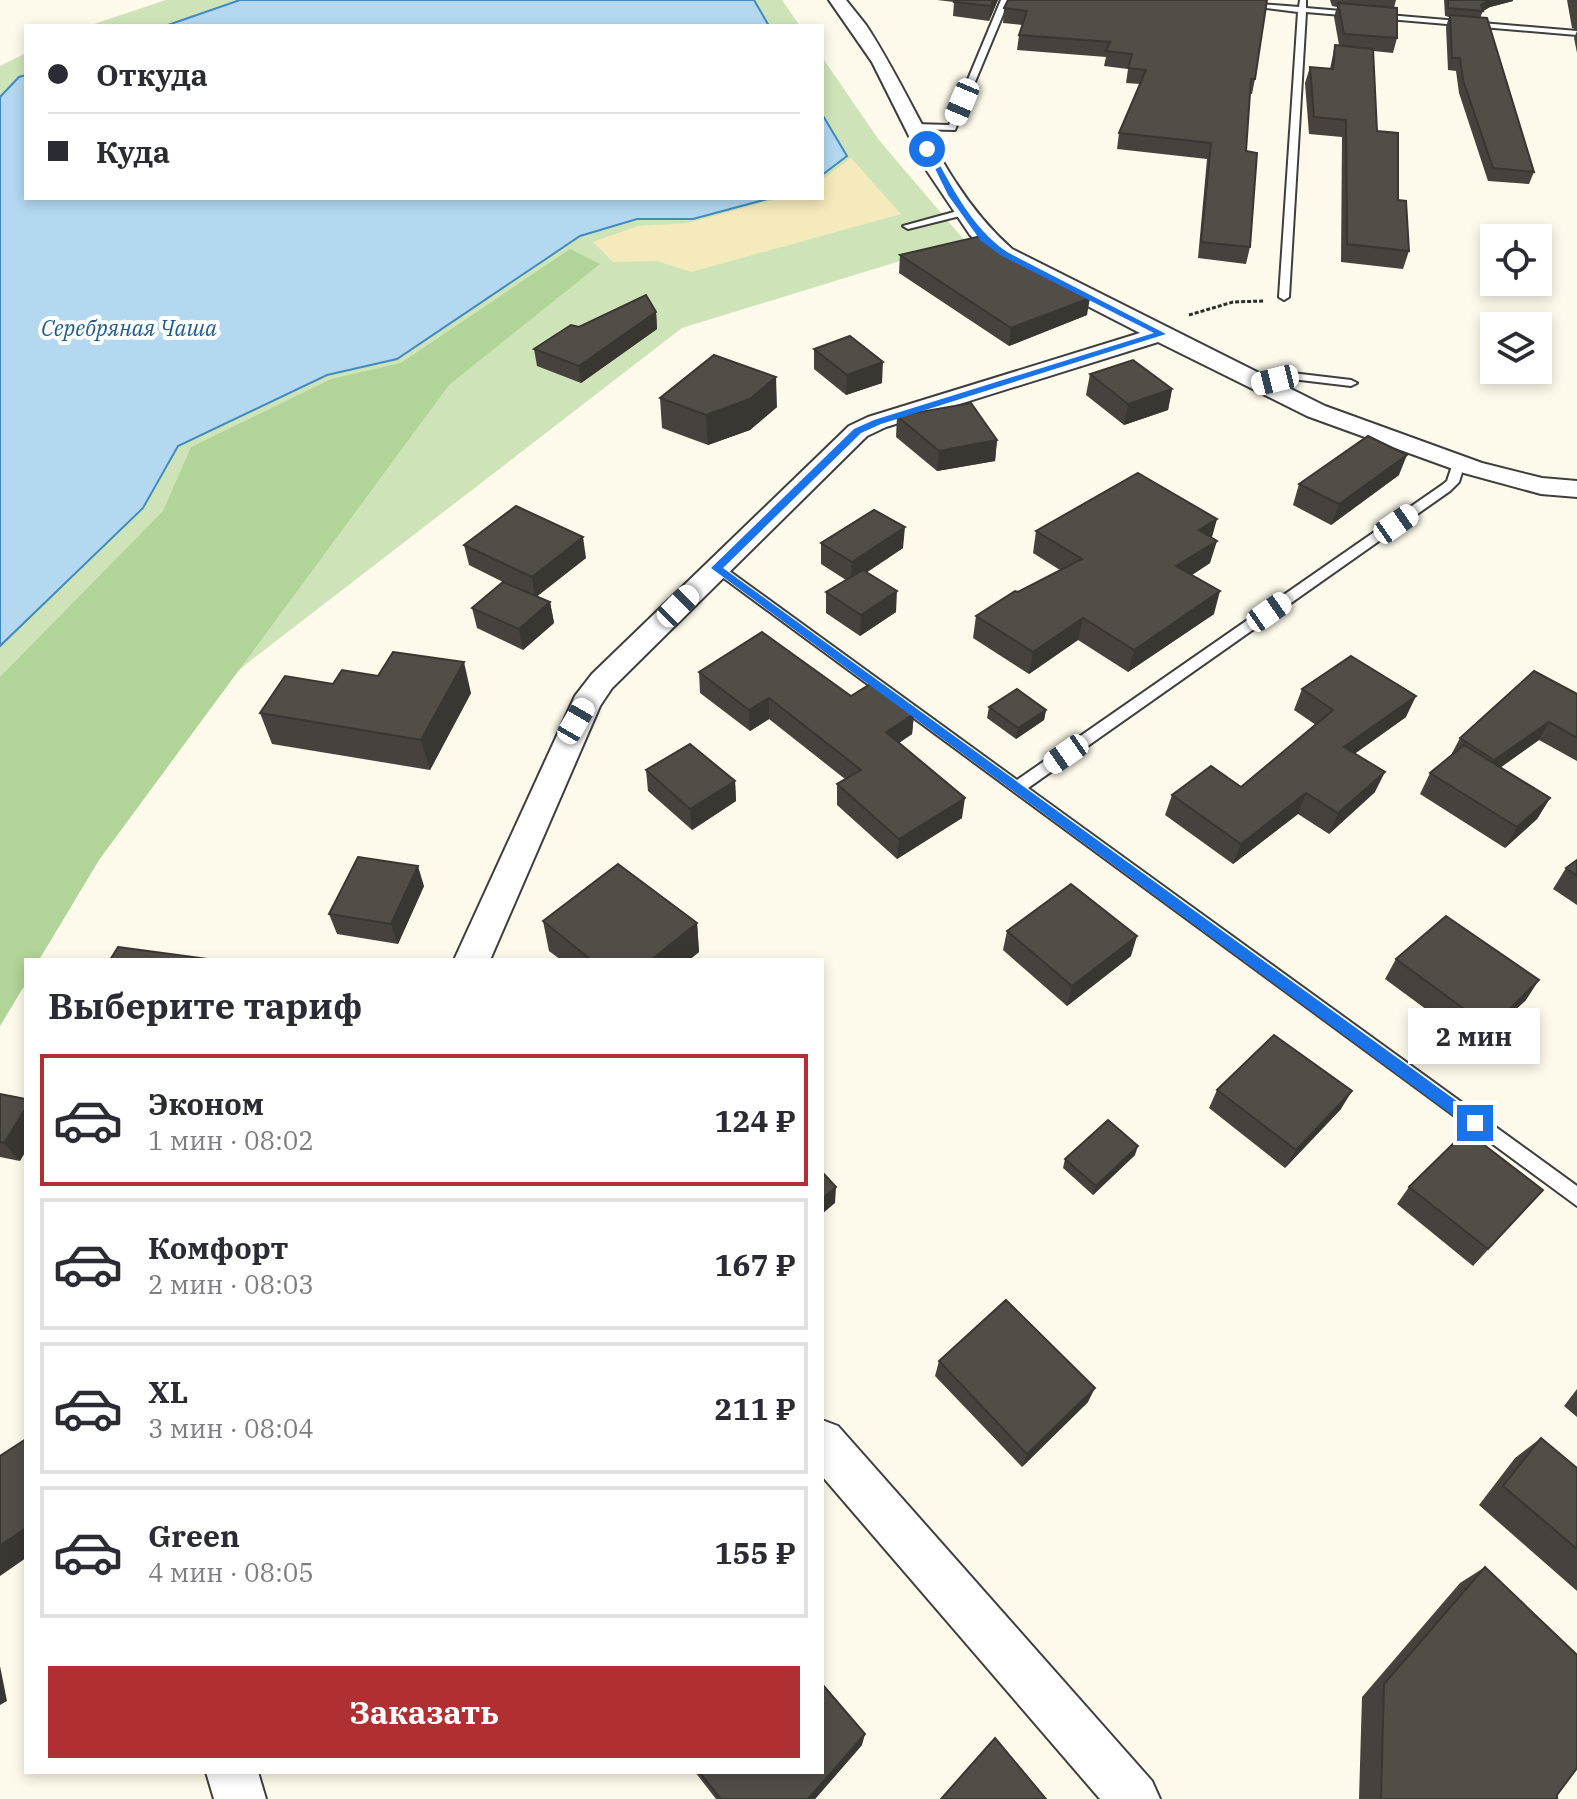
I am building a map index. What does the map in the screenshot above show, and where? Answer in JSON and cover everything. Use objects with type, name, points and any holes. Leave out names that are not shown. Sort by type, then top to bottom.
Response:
[{"type":"street","points":[[837,0],[871,45],[965,212],[984,239],[1004,254],[1257,384],[1316,411],[1459,463],[1541,486],[1577,489]]},
{"type":"street","points":[[473,958],[586,703],[602,681],[858,431],[877,422],[1161,334]]},
{"type":"street","points":[[824,1444],[1134,1799]]},
{"type":"street","points":[[233,1774],[240,1799]]},
{"type":"lane","points":[[915,127],[952,128],[1005,0]]},
{"type":"lane","points":[[1241,4],[1303,5],[1577,33]]},
{"type":"lane","points":[[1284,297],[1303,5]]},
{"type":"lane","points":[[908,226],[965,212]]},
{"type":"lane","points":[[1257,384],[1292,376],[1351,383]]},
{"type":"lane","points":[[1017,788],[1446,488],[1453,482],[1459,463]]},
{"type":"lane","points":[[716,568],[1577,1197]]},
{"type":"path","points":[[1161,334],[1191,314],[1233,302],[1284,297]]},
{"type":"green space","points":[[166,0],[782,0],[799,24],[94,24]]},
{"type":"green space","points":[[24,54],[24,200],[824,200],[824,60],[879,140],[965,241],[682,328],[201,699],[27,958],[24,958],[24,987],[0,1013],[0,66]]},
{"type":"green space","points":[[570,249],[600,264],[449,385],[99,860],[40,958],[24,958],[24,986],[0,1026],[0,677],[163,511],[191,447],[331,379],[401,363]]},
{"type":"sand","points":[[851,158],[901,214],[691,272],[657,261],[613,262],[593,242],[638,226],[688,223],[773,200],[824,200],[824,178]]},
{"type":"water","points":[[240,0],[754,0],[768,24],[171,24]]},
{"type":"water","name":"Серебряная Чаша","points":[[24,76],[24,200],[764,200],[693,219],[637,219],[580,236],[397,359],[327,375],[178,446],[143,508],[0,646],[0,97]]},
{"type":"water","points":[[824,117],[847,156],[824,173]]},
{"type":"building","points":[[955,0],[993,0],[991,6]]},
{"type":"building","points":[[1008,0],[1267,0],[1255,79],[1251,79],[1246,151],[1257,153],[1250,247],[1201,242],[1211,143],[1119,133],[1146,70],[1128,68],[1132,54],[1106,51],[1110,42],[1019,35],[1027,11],[1004,8]]},
{"type":"building","points":[[1448,0],[1490,0],[1481,5],[1483,11],[1448,8]]},
{"type":"building","points":[[1338,3],[1397,8],[1397,38],[1344,34]]},
{"type":"building","points":[[1450,15],[1487,18],[1534,172],[1493,168],[1463,80],[1460,58],[1452,58]]},
{"type":"building","points":[[1335,45],[1373,49],[1377,131],[1398,133],[1398,200],[1406,201],[1409,251],[1347,244],[1346,120],[1314,117],[1310,67],[1333,69]]},
{"type":"building","points":[[981,236],[1011,256],[1090,298],[1011,328],[900,255]]},
{"type":"building","points":[[646,295],[656,312],[579,366],[534,349],[571,325],[579,327]]},
{"type":"building","points":[[850,336],[883,362],[847,375],[814,349]]},
{"type":"building","points":[[714,355],[776,377],[750,399],[706,415],[660,398]]},
{"type":"building","points":[[1133,360],[1172,389],[1128,404],[1090,374]]},
{"type":"building","points":[[971,403],[997,440],[939,451],[897,416]]},
{"type":"building","points":[[1368,436],[1407,455],[1339,504],[1299,484]]},
{"type":"building","points":[[1138,473],[1217,519],[1199,530],[1217,541],[1176,566],[1220,591],[1134,650],[1083,618],[1033,652],[976,616],[1015,591],[1082,559],[1036,531]]},
{"type":"building","points":[[516,506],[583,537],[532,577],[464,545]]},
{"type":"building","points":[[874,510],[905,527],[852,562],[821,543]]},
{"type":"building","points":[[863,570],[897,591],[861,615],[826,592]]},
{"type":"building","points":[[503,582],[550,602],[519,629],[472,608]]},
{"type":"building","points":[[762,632],[851,696],[872,683],[914,714],[886,732],[965,798],[899,839],[837,784],[861,770],[769,698],[749,710],[699,672]]},
{"type":"building","points":[[393,652],[464,662],[421,740],[260,713],[285,676],[333,684],[342,670],[378,676]]},
{"type":"building","points":[[1351,656],[1416,696],[1344,747],[1385,772],[1338,813],[1306,793],[1241,844],[1172,795],[1211,766],[1241,787],[1333,710],[1302,689]]},
{"type":"building","points":[[1534,671],[1577,694],[1577,738],[1549,722],[1494,760],[1460,738]]},
{"type":"building","points":[[1017,689],[1046,710],[1018,728],[989,707]]},
{"type":"building","points":[[690,744],[735,781],[690,809],[646,770]]},
{"type":"building","points":[[1464,745],[1550,798],[1517,827],[1430,773]]},
{"type":"building","points":[[358,857],[418,866],[391,924],[329,914]]},
{"type":"building","points":[[1577,860],[1577,876],[1566,868]]},
{"type":"building","points":[[618,864],[697,923],[653,958],[589,958],[543,921]]},
{"type":"building","points":[[1071,884],[1137,936],[1072,986],[1007,931]]},
{"type":"building","points":[[1446,916],[1539,980],[1490,1028],[1396,959]]},
{"type":"building","points":[[118,947],[200,958],[111,958]]},
{"type":"building","points":[[1274,1035],[1352,1091],[1296,1150],[1217,1090]]},
{"type":"building","points":[[0,1094],[24,1099],[24,1111],[4,1143],[0,1142]]},
{"type":"building","points":[[1108,1120],[1138,1146],[1096,1186],[1065,1159]]},
{"type":"building","points":[[1466,1131],[1543,1190],[1488,1249],[1409,1187]]},
{"type":"building","points":[[824,1174],[836,1187],[824,1197]]},
{"type":"building","points":[[1006,1300],[1095,1388],[1027,1454],[939,1361]]},
{"type":"building","points":[[1541,1438],[1577,1468],[1577,1549],[1503,1486]]},
{"type":"building","points":[[24,1440],[24,1529],[0,1546],[0,1456]]},
{"type":"building","points":[[1485,1567],[1577,1655],[1577,1768],[1557,1799],[1381,1799],[1384,1684]]},
{"type":"building","points":[[824,1686],[865,1734],[808,1799],[721,1799],[701,1774],[824,1774]]},
{"type":"building","points":[[995,1738],[1046,1799],[941,1799]]},
{"type":"route","points":[[927,149],[952,195],[984,239],[1004,254],[1161,334],[877,422],[858,431],[716,568],[1475,1123]]}]
